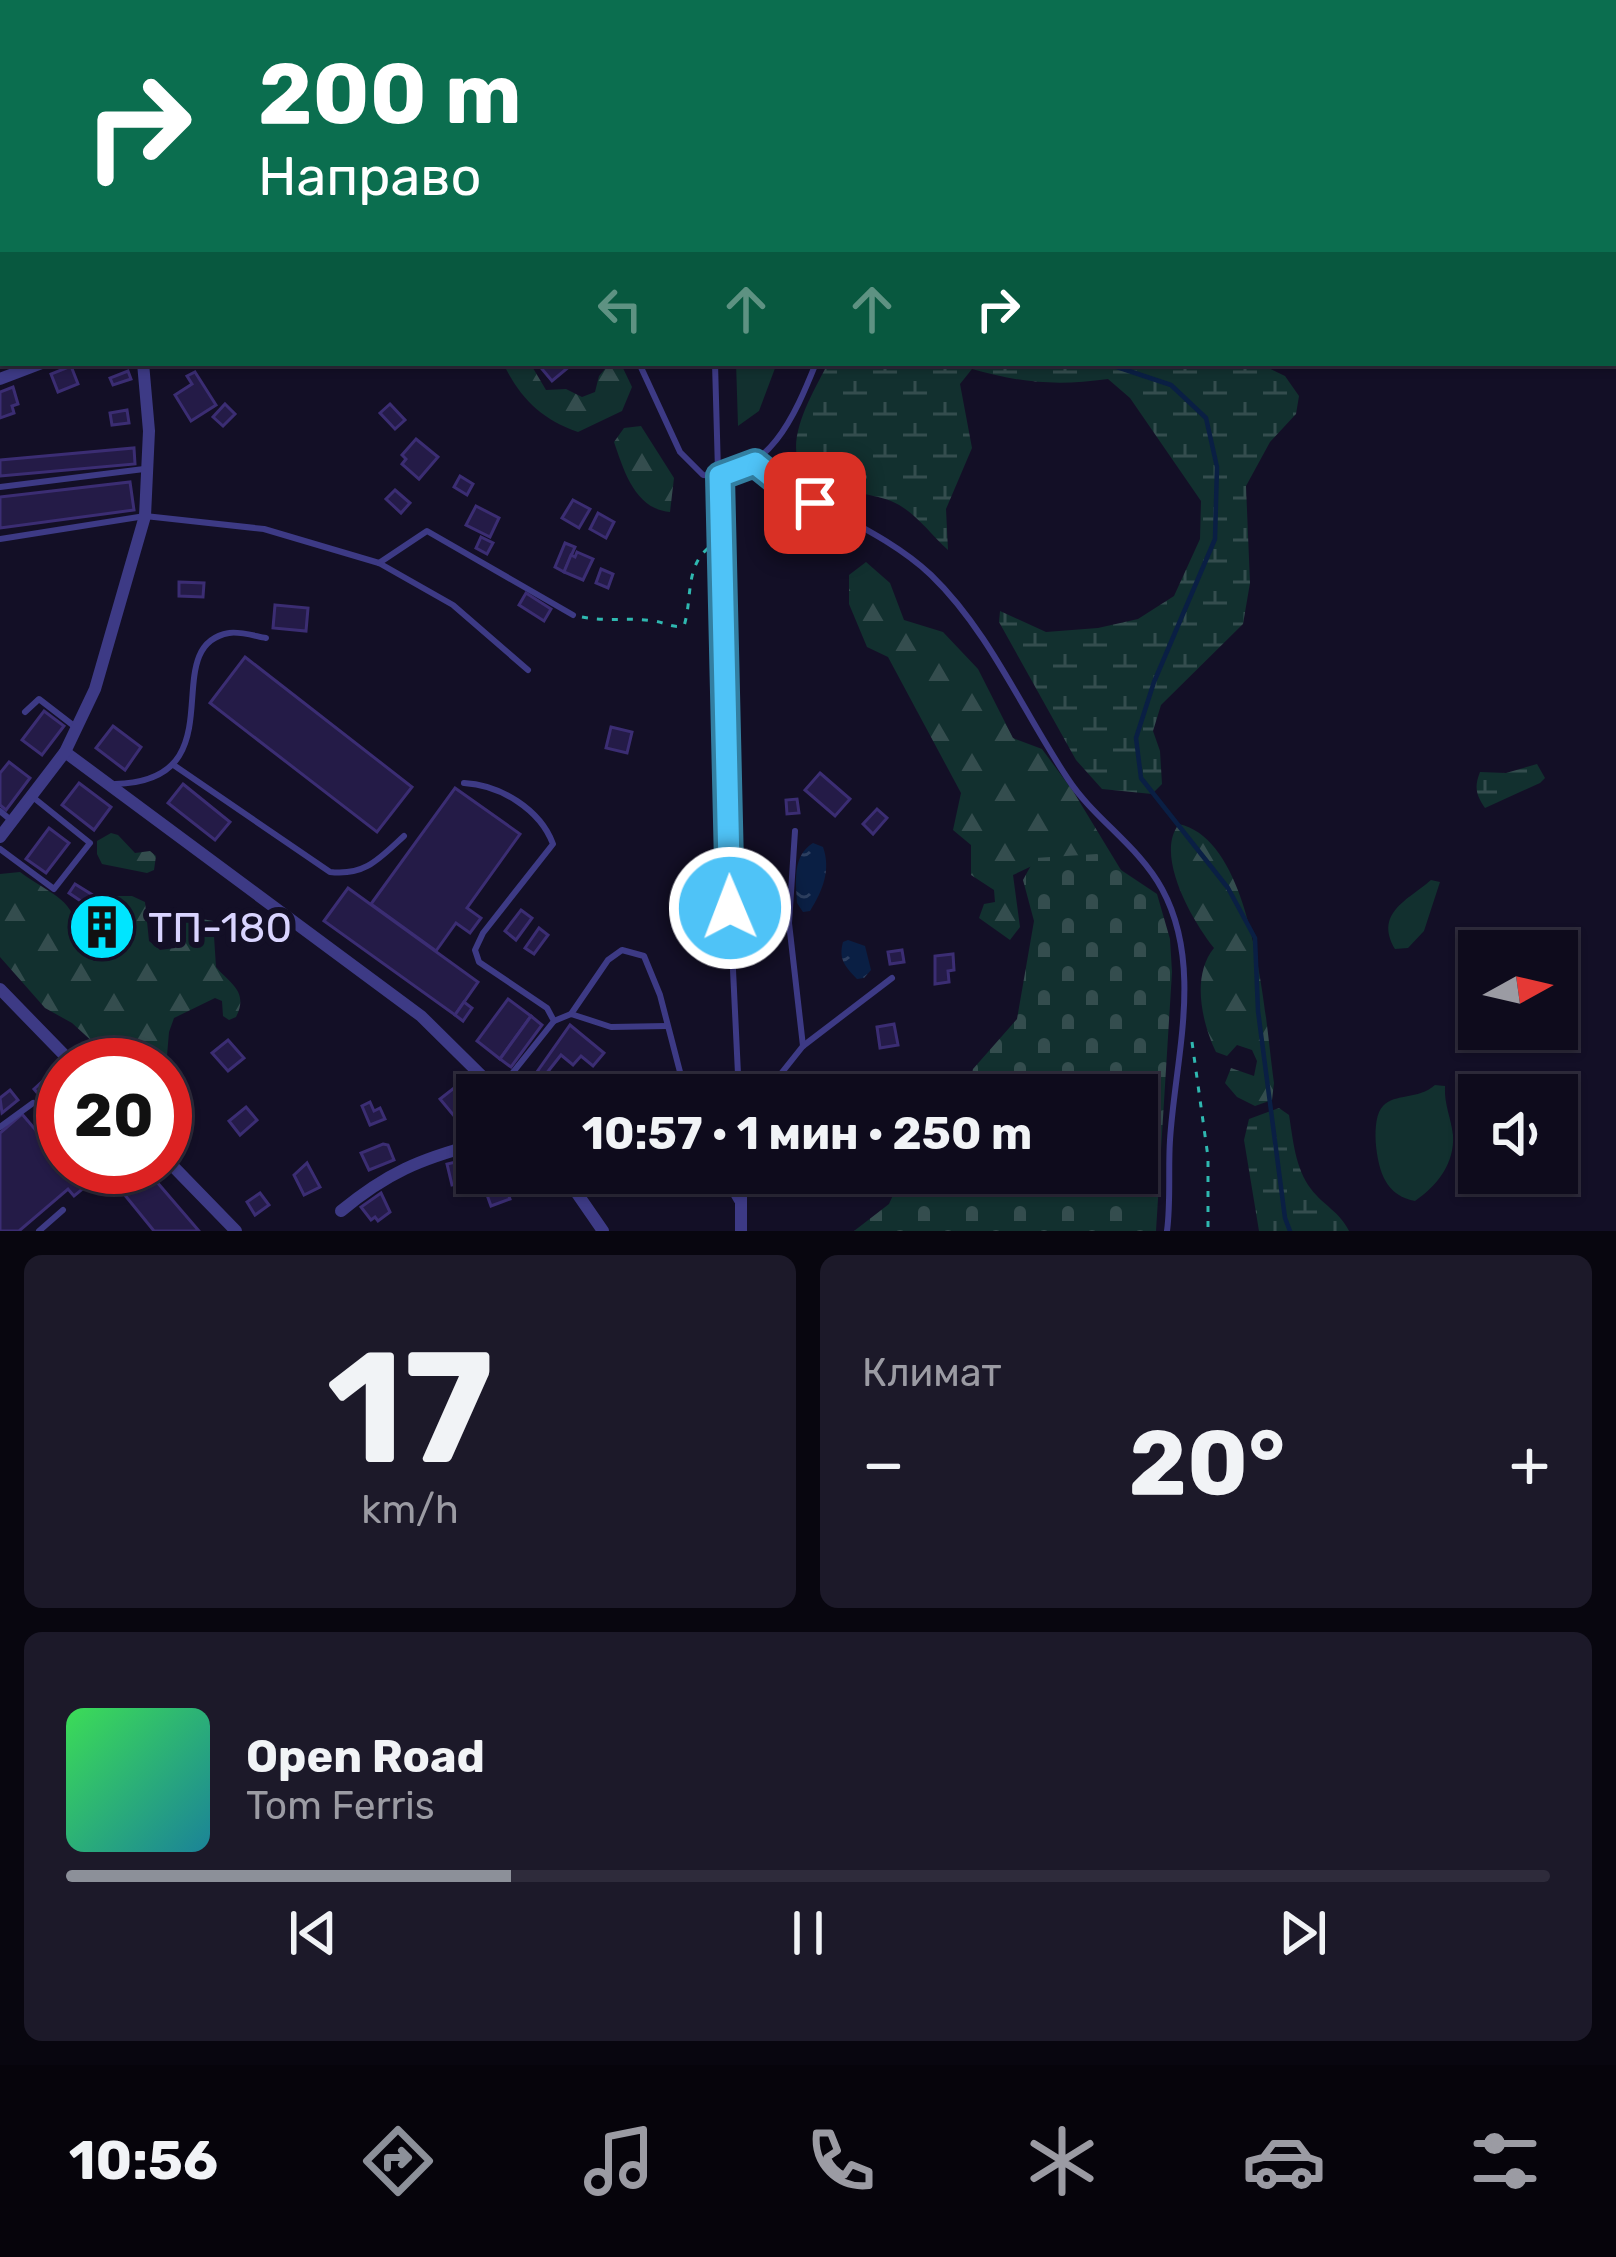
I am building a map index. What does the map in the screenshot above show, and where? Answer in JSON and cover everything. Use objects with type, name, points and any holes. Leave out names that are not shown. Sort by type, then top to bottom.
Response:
[{"type":"street","points":[[0,379],[34,366]]},
{"type":"street","points":[[0,837],[65,752],[95,689],[146,516],[147,366]]},
{"type":"street","points":[[65,752],[422,1016],[480,1074]]},
{"type":"street","points":[[0,989],[48,1038]]},
{"type":"street","points":[[341,1211],[405,1166],[456,1150]]},
{"type":"street","points":[[192,1186],[236,1231]]},
{"type":"street","points":[[577,1194],[603,1231]]},
{"type":"street","points":[[741,1194],[741,1231]]},
{"type":"lane","points":[[640,366],[680,452],[703,475],[720,476],[755,463],[785,428],[815,366]]},
{"type":"lane","points":[[716,366],[738,1074]]},
{"type":"lane","points":[[755,463],[781,484],[883,540],[931,575],[976,628],[1070,784],[1129,844],[1163,890],[1184,969],[1167,1231]]},
{"type":"lane","points":[[0,487],[147,469]]},
{"type":"lane","points":[[0,539],[146,516],[264,529],[379,563],[453,605],[528,670]]},
{"type":"lane","points":[[379,563],[427,531],[573,615]]},
{"type":"lane","points":[[108,784],[142,783],[175,766],[190,732],[194,670],[210,641],[230,632],[266,638]]},
{"type":"lane","points":[[25,712],[39,699],[77,728]]},
{"type":"lane","points":[[175,766],[330,872],[348,874],[369,868],[404,836]]},
{"type":"lane","points":[[464,783],[490,785],[519,802],[549,833],[553,844],[483,933],[476,950],[479,962],[547,1007],[554,1021]]},
{"type":"lane","points":[[0,849],[54,889],[90,843],[31,796]]},
{"type":"lane","points":[[0,811],[12,820]]},
{"type":"lane","points":[[794,831],[789,923],[802,1046]]},
{"type":"lane","points":[[514,1074],[554,1021],[571,1014],[608,960],[622,950],[644,956],[661,995],[680,1074]]},
{"type":"lane","points":[[778,1074],[802,1046],[892,978]]},
{"type":"lane","points":[[571,1014],[611,1027],[667,1026]]},
{"type":"lane","points":[[0,1127],[33,1103]]},
{"type":"lane","points":[[733,1194],[741,1208]]},
{"type":"lane","points":[[38,1231],[63,1210]]},
{"type":"path","points":[[573,615],[684,626],[691,570],[702,552],[723,536]]},
{"type":"path","points":[[1184,1018],[1196,1054],[1208,1157],[1208,1231]]},
{"type":"green space","points":[[505,366],[532,366],[546,390],[566,389],[582,397],[595,392],[607,366],[622,366],[632,387],[622,411],[578,432],[553,421],[517,387]]},
{"type":"green space","points":[[736,366],[776,366],[759,411],[738,426]]},
{"type":"green space","points":[[827,366],[1264,366],[1285,376],[1299,396],[1296,414],[1270,442],[1246,486],[1250,583],[1243,624],[1161,705],[1153,731],[1162,784],[1152,794],[1102,789],[1076,760],[999,622],[1000,611],[1046,632],[1098,628],[1138,619],[1174,596],[1200,539],[1201,501],[1130,398],[1108,379],[1039,382],[972,369],[960,384],[972,448],[946,509],[948,550],[900,505],[824,485],[804,471],[796,442]]},
{"type":"green space","points":[[641,426],[674,478],[670,512],[640,496],[614,442],[624,428]]},
{"type":"green space","points":[[866,562],[890,583],[904,620],[943,632],[978,669],[1013,738],[1042,749],[1127,880],[1041,1050],[1032,866],[1013,875],[1020,927],[1010,940],[979,918],[984,904],[995,902],[994,890],[971,875],[971,845],[953,830],[961,793],[888,657],[867,647],[849,604],[849,575]]},
{"type":"green space","points":[[1537,764],[1545,778],[1540,783],[1485,808],[1477,791],[1480,772],[1506,773]]},
{"type":"green space","points":[[1179,824],[1205,837],[1225,863],[1252,937],[1274,1083],[1272,1100],[1255,1106],[1237,1097],[1225,1083],[1231,1068],[1254,1076],[1257,1061],[1252,1050],[1237,1045],[1227,1056],[1216,1052],[1207,1027],[1201,986],[1214,948],[1179,888],[1171,853]]},
{"type":"green space","points":[[111,833],[135,853],[150,851],[156,856],[154,870],[147,873],[102,864],[97,841]]},
{"type":"green space","points":[[1097,854],[1157,894],[1170,939],[1172,972],[1156,1231],[854,1231],[889,1204],[894,1194],[1158,1194],[1158,1074],[972,1074],[1017,1019],[1034,921],[1023,880],[1035,858]]},
{"type":"green space","points":[[20,872],[62,900],[74,917],[77,944],[94,961],[116,958],[120,950],[116,896],[145,902],[149,941],[160,950],[175,948],[191,917],[213,921],[216,967],[239,994],[236,1017],[223,1016],[222,1001],[215,998],[174,1018],[168,1038],[88,1038],[45,1008],[0,957],[0,874]]},
{"type":"green space","points":[[1431,880],[1440,882],[1424,931],[1408,948],[1395,949],[1391,917]]},
{"type":"green space","points":[[1435,1085],[1445,1086],[1453,1145],[1443,1173],[1415,1201],[1398,1194],[1385,1180],[1377,1153],[1377,1121],[1388,1102]]},
{"type":"green space","points":[[1279,1108],[1289,1115],[1306,1181],[1349,1231],[1259,1231],[1244,1140],[1249,1119]]},
{"type":"water","points":[[813,843],[823,847],[826,872],[815,903],[803,912],[797,903],[797,870],[801,855]]},
{"type":"water","points":[[843,942],[865,946],[871,970],[864,978],[857,979],[844,963]]},
{"type":"building","points":[[71,366],[78,384],[58,392],[51,374]]},
{"type":"building","points":[[540,366],[570,366],[552,381]]},
{"type":"building","points":[[128,371],[131,379],[113,385],[110,378]]},
{"type":"building","points":[[195,372],[216,405],[191,421],[175,395],[192,384],[187,376]]},
{"type":"building","points":[[13,387],[18,404],[12,406],[14,413],[0,418],[0,392]]},
{"type":"building","points":[[225,404],[235,414],[223,426],[213,417]]},
{"type":"building","points":[[390,404],[405,420],[395,429],[380,413]]},
{"type":"building","points":[[127,410],[129,423],[112,425],[110,413]]},
{"type":"building","points":[[416,439],[438,457],[419,479],[402,464],[406,459],[402,455]]},
{"type":"building","points":[[134,448],[135,464],[0,476],[0,460]]},
{"type":"building","points":[[460,476],[473,484],[467,495],[454,487]]},
{"type":"building","points":[[130,482],[134,510],[0,528],[0,497]]},
{"type":"building","points":[[395,490],[410,503],[401,513],[386,499]]},
{"type":"building","points":[[573,500],[590,509],[579,528],[562,518]]},
{"type":"building","points":[[476,506],[499,518],[490,537],[466,525]]},
{"type":"building","points":[[598,513],[614,522],[606,538],[590,529]]},
{"type":"building","points":[[481,537],[493,543],[487,554],[476,548]]},
{"type":"building","points":[[565,543],[575,547],[564,572],[555,567]]},
{"type":"building","points":[[577,552],[593,559],[583,580],[564,572]]},
{"type":"building","points":[[601,569],[613,574],[608,588],[596,583]]},
{"type":"building","points":[[179,582],[204,583],[203,597],[179,596]]},
{"type":"building","points":[[526,593],[551,609],[544,621],[519,605]]},
{"type":"building","points":[[275,605],[308,608],[306,631],[273,628]]},
{"type":"building","points":[[245,657],[412,787],[377,832],[210,703]]},
{"type":"building","points":[[44,711],[64,726],[42,755],[22,740]]},
{"type":"building","points":[[113,726],[141,747],[125,770],[96,748]]},
{"type":"building","points":[[611,727],[632,732],[627,753],[606,748]]},
{"type":"building","points":[[9,762],[30,778],[6,810],[0,805],[0,773]]},
{"type":"building","points":[[820,773],[850,799],[835,816],[805,790]]},
{"type":"building","points":[[79,783],[111,807],[94,830],[62,805]]},
{"type":"building","points":[[183,784],[230,822],[215,840],[168,803]]},
{"type":"building","points":[[455,788],[520,834],[467,908],[481,918],[470,933],[456,923],[436,951],[371,904]]},
{"type":"building","points":[[797,799],[799,813],[787,814],[786,800]]},
{"type":"building","points":[[877,809],[887,818],[873,834],[863,824]]},
{"type":"building","points":[[49,828],[69,843],[46,873],[26,859]]},
{"type":"building","points":[[75,884],[104,902],[97,912],[69,893]]},
{"type":"building","points":[[348,888],[478,982],[455,1015],[324,921]]},
{"type":"building","points":[[521,910],[532,918],[516,940],[505,931]]},
{"type":"building","name":"ТП-180","points":[[102,917],[112,925],[102,938],[92,930]]},
{"type":"building","points":[[539,928],[548,935],[534,954],[525,948]]},
{"type":"building","points":[[902,950],[904,962],[890,964],[888,952]]},
{"type":"building","points":[[953,954],[949,982],[935,984],[935,956]]},
{"type":"building","points":[[508,999],[531,1016],[500,1059],[477,1041]]},
{"type":"building","points":[[464,1002],[472,1008],[463,1021],[455,1015]]},
{"type":"building","points":[[531,1016],[542,1025],[511,1067],[500,1059]]},
{"type":"building","points":[[894,1024],[898,1045],[880,1048],[877,1027]]},
{"type":"building","points":[[570,1025],[604,1053],[593,1066],[581,1056],[573,1065],[561,1055],[546,1074],[536,1074]]},
{"type":"building","points":[[228,1040],[244,1058],[228,1071],[212,1053]]},
{"type":"building","points":[[10,1090],[18,1100],[2,1113],[0,1098]]},
{"type":"building","points":[[456,1090],[456,1118],[440,1099]]},
{"type":"building","points":[[370,1102],[385,1119],[370,1125],[362,1106]]},
{"type":"building","points":[[246,1107],[257,1120],[240,1135],[229,1121]]},
{"type":"building","points":[[22,1114],[36,1130],[36,1194],[62,1194],[19,1231],[0,1231],[0,1133]]},
{"type":"building","points":[[383,1144],[394,1160],[369,1170],[361,1153]]},
{"type":"building","points":[[456,1162],[456,1184],[452,1185],[447,1164]]},
{"type":"building","points":[[307,1163],[320,1187],[304,1195],[294,1175]]},
{"type":"building","points":[[260,1193],[269,1205],[255,1215],[247,1202]]},
{"type":"building","points":[[381,1193],[390,1212],[378,1221],[371,1220],[361,1207]]},
{"type":"building","points":[[124,1194],[167,1194],[199,1231],[154,1231]]},
{"type":"building","points":[[508,1194],[510,1199],[491,1206],[487,1195]]},
{"type":"waterway","points":[[1114,366],[1171,385],[1206,418],[1217,467],[1215,539],[1154,682],[1136,738],[1141,778],[1228,888],[1255,938],[1258,1011],[1290,1231]]},
{"type":"place","name":"ТП-180","points":[[102,927]]},
{"type":"route","points":[[730,908],[720,476],[755,463],[815,503]]}]
